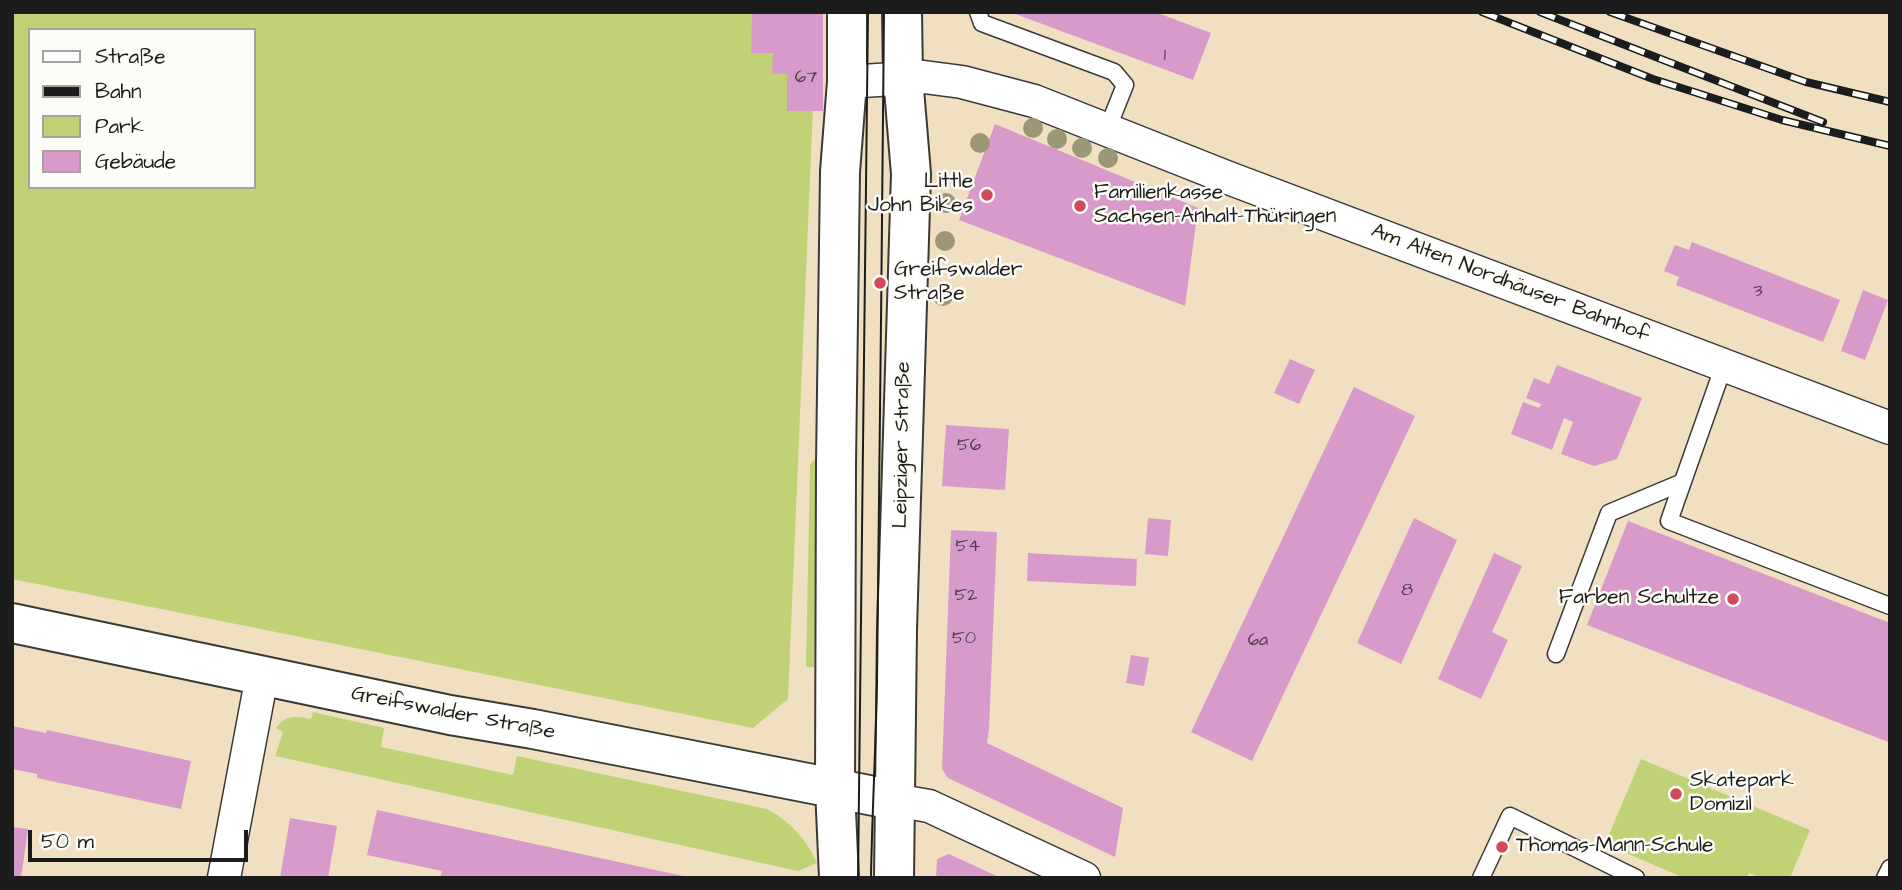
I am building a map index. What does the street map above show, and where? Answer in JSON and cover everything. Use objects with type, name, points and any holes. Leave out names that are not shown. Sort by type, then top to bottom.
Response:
[{"type":"main road","points":[[839,878],[835,788],[836,464],[840,172],[847,82],[847,12]]},
{"type":"main road","name":"Leipziger Straße","points":[[894,878],[911,174],[903,77],[902,12]]},
{"type":"main road","name":"Greifswalder Straße","points":[[12,624],[450,715],[894,800]]},
{"type":"street","name":"Am Alten Nordhäuser Bahnhof","points":[[847,82],[924,77],[962,82],[1034,101],[1890,428]]},
{"type":"street","points":[[224,878],[262,676]]},
{"type":"street","points":[[894,800],[929,806],[1084,878]]},
{"type":"lane","points":[[978,12],[982,23],[1114,72],[1125,85],[1107,130]]},
{"type":"lane","points":[[1724,365],[1669,521],[1890,606]]},
{"type":"lane","points":[[1556,654],[1609,513],[1683,482]]},
{"type":"lane","points":[[1481,878],[1510,817],[1636,878]]},
{"type":"lane","points":[[1885,878],[1890,868]]},
{"type":"green space","points":[[12,12],[817,12],[788,699],[753,728],[12,579]]},
{"type":"green space","points":[[819,456],[814,667],[806,667],[810,464]]},
{"type":"green space","points":[[313,712],[384,728],[381,747],[513,775],[517,756],[767,809],[797,832],[817,863],[798,871],[275,756],[283,732],[276,728],[279,724],[291,718],[311,719]]},
{"type":"green space","name":"Skatepark Domizil","points":[[1641,759],[1810,830],[1790,878],[1762,878],[1749,873],[1747,878],[1684,878],[1605,844]]},
{"type":"building","points":[[752,12],[823,12],[823,111],[787,111],[787,74],[772,74],[773,53],[751,53]]},
{"type":"building","points":[[1010,12],[1155,12],[1211,33],[1193,80]]},
{"type":"building","points":[[995,124],[1198,208],[1185,306],[959,220]]},
{"type":"building","points":[[1692,242],[1840,300],[1823,342],[1676,285],[1679,277],[1664,271],[1675,245],[1689,250]]},
{"type":"building","points":[[1863,290],[1888,300],[1865,360],[1841,351]]},
{"type":"building","points":[[1290,359],[1315,370],[1299,404],[1274,393]]},
{"type":"building","points":[[1557,365],[1642,398],[1617,459],[1594,466],[1561,454],[1573,422],[1564,418],[1552,450],[1511,434],[1523,402],[1539,408],[1541,404],[1526,398],[1534,378],[1549,384]]},
{"type":"building","points":[[1354,387],[1415,416],[1252,761],[1191,732]]},
{"type":"building","points":[[946,425],[1009,429],[1005,490],[942,486]]},
{"type":"building","points":[[1148,518],[1171,520],[1168,556],[1145,554]]},
{"type":"building","points":[[1414,518],[1457,540],[1401,664],[1357,643]]},
{"type":"building","points":[[1628,521],[1890,623],[1888,742],[1587,625]]},
{"type":"building","points":[[951,530],[997,532],[987,743],[1123,808],[1115,857],[948,778],[942,769]]},
{"type":"building","points":[[1028,553],[1137,559],[1136,586],[1027,581]]},
{"type":"building","points":[[1494,553],[1522,566],[1492,632],[1508,640],[1481,699],[1438,679]]},
{"type":"building","points":[[1131,655],[1149,658],[1144,686],[1126,683]]},
{"type":"building","points":[[12,726],[46,733],[47,730],[191,761],[181,809],[37,778],[37,774],[12,769]]},
{"type":"building","points":[[377,810],[688,878],[440,878],[442,871],[367,855]]},
{"type":"building","points":[[290,818],[337,826],[328,878],[280,878]]},
{"type":"building","points":[[12,827],[28,829],[21,878],[12,878]]},
{"type":"building","points":[[949,854],[1001,878],[936,878],[937,859]]},
{"type":"tram line","points":[[858,878],[868,12]]},
{"type":"tram line","points":[[871,878],[878,597],[884,12]]},
{"type":"railway","points":[[1482,12],[1653,79],[1782,120],[1890,146]]},
{"type":"railway","points":[[1540,12],[1823,122]]},
{"type":"railway","points":[[1610,12],[1806,82],[1890,102]]},
{"type":"place","name":"Little John Bikes","points":[[987,195]]},
{"type":"place","name":"Familienkasse Sachsen-Anhalt-Thüringen","points":[[1080,206]]},
{"type":"place","name":"Greifswalder Straße","points":[[880,283]]},
{"type":"place","name":"Farben Schultze","points":[[1733,599]]},
{"type":"place","name":"Skatepark Domizil","points":[[1676,794]]},
{"type":"place","name":"Thomas-Mann-Schule","points":[[1502,847]]}]
